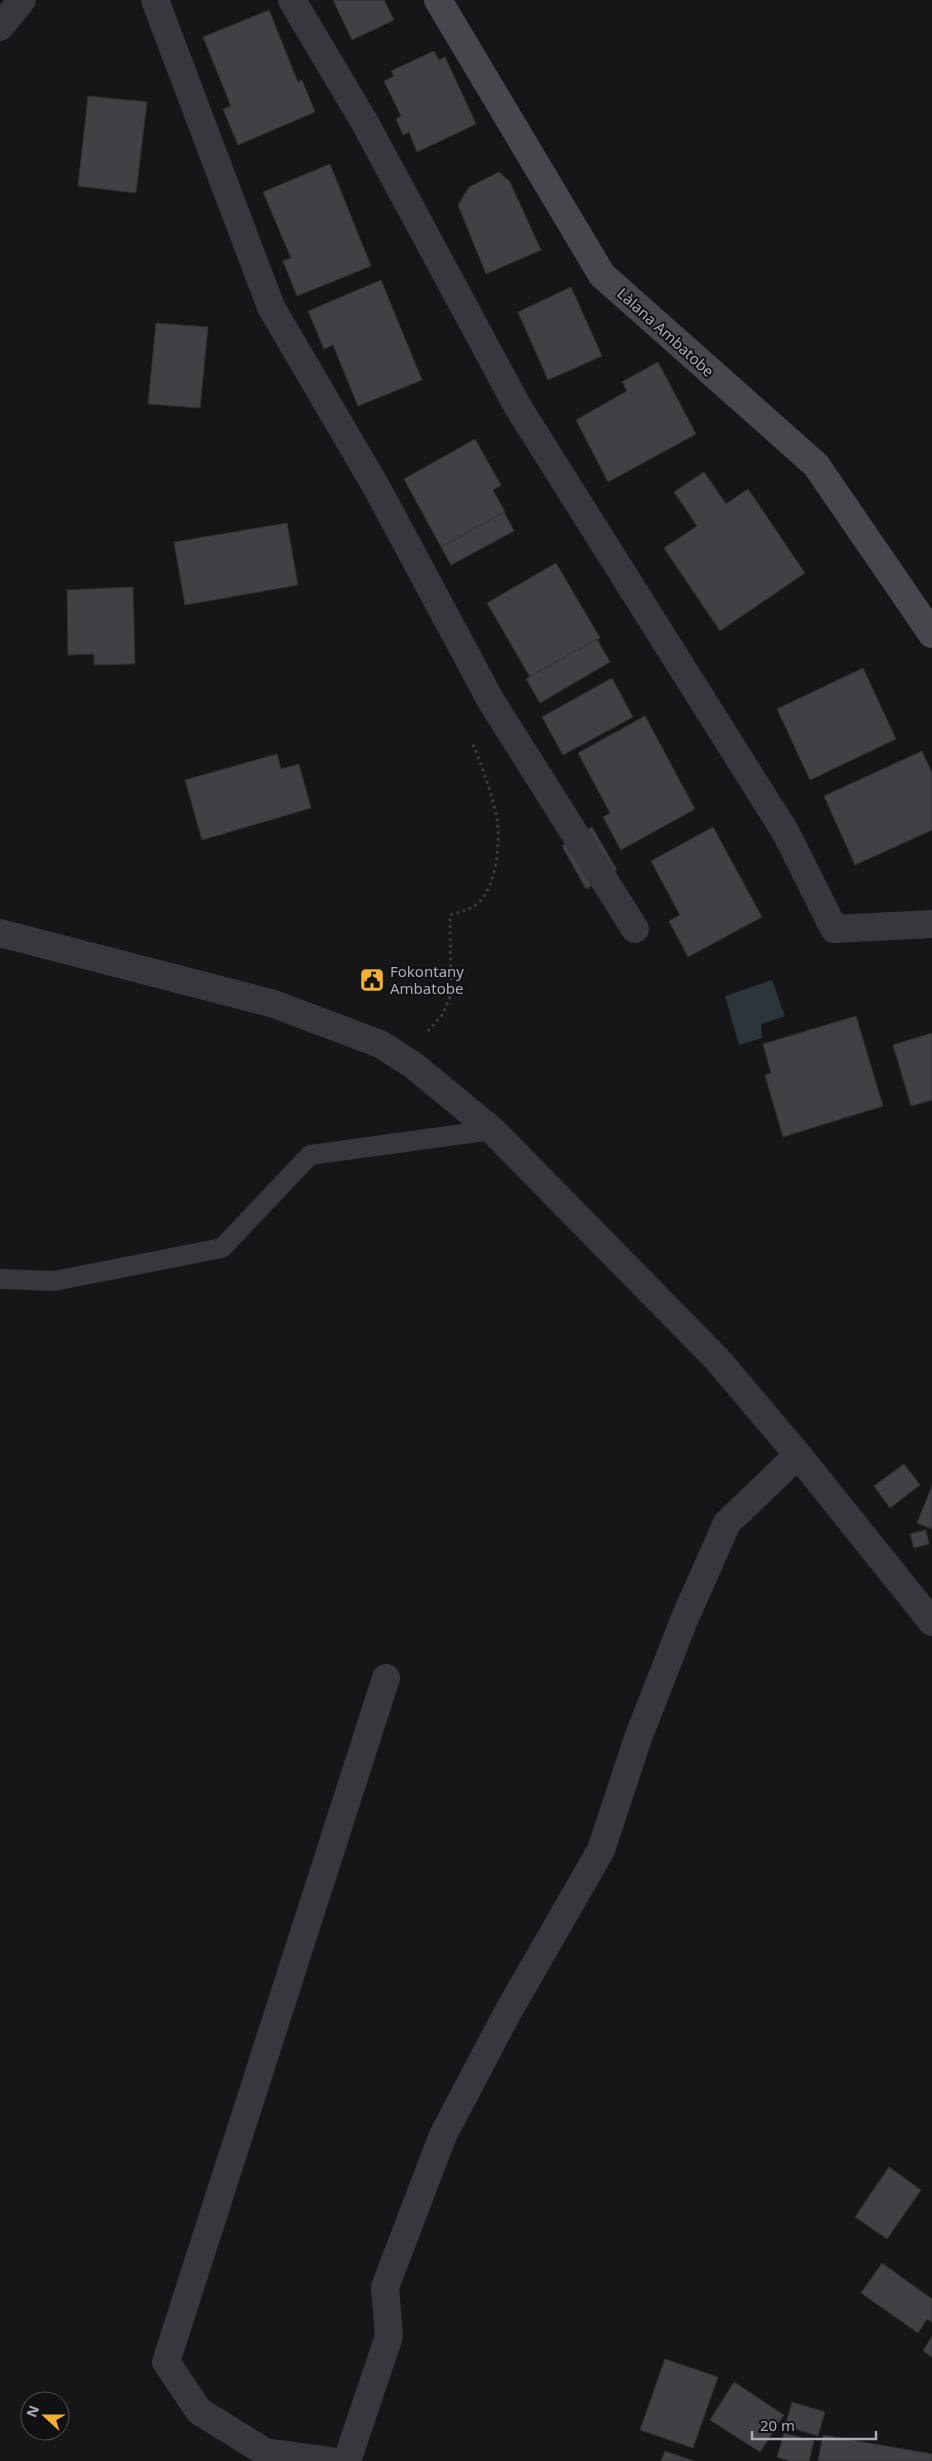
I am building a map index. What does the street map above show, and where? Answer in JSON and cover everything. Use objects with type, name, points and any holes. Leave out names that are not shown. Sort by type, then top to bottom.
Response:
[{"type":"street","points":[[0,27],[22,0]]},
{"type":"street","points":[[156,0],[271,307],[378,490],[491,701],[635,929]]},
{"type":"street","points":[[292,0],[365,123],[518,407],[786,833],[834,929],[932,924]]},
{"type":"street","name":"Làlana Ambatobe","points":[[438,0],[602,275],[816,465],[932,634]]},
{"type":"street","points":[[0,933],[274,1004],[380,1044],[413,1066],[492,1130],[717,1359],[798,1455],[932,1622]]},
{"type":"street","points":[[347,2461],[389,2336],[385,2286],[443,2135],[508,2010],[601,1850],[652,1702],[684,1620],[727,1522],[798,1455]]},
{"type":"street","points":[[331,2461],[265,2452],[199,2411],[166,2362],[386,1678]]},
{"type":"lane","points":[[0,1279],[54,1281],[222,1248],[310,1155],[492,1130]]},
{"type":"path","points":[[426,1034],[443,1014],[451,994],[450,915],[465,911],[479,902],[495,875],[498,822],[492,797],[469,736]]},
{"type":"shaded area","points":[[772,980],[785,1016],[761,1024],[762,1038],[739,1045],[725,996]]},
{"type":"building","points":[[333,0],[384,0],[394,20],[352,40]]},
{"type":"building","points":[[269,10],[298,82],[302,80],[315,112],[238,145],[223,109],[231,106],[203,37]]},
{"type":"building","points":[[434,51],[439,60],[445,57],[476,124],[417,152],[409,132],[403,135],[396,119],[401,116],[384,81],[394,76],[391,71]]},
{"type":"building","points":[[88,96],[147,102],[136,193],[78,186]]},
{"type":"building","points":[[330,164],[371,266],[297,296],[283,261],[291,258],[263,192]]},
{"type":"building","points":[[499,172],[510,182],[541,250],[486,274],[458,205],[469,187]]},
{"type":"building","points":[[381,280],[422,380],[358,406],[333,345],[324,349],[308,311]]},
{"type":"building","points":[[571,287],[602,356],[548,380],[518,312]]},
{"type":"building","points":[[156,323],[208,327],[200,408],[148,404]]},
{"type":"building","points":[[658,362],[696,434],[608,482],[576,420],[627,391],[622,382]]},
{"type":"building","points":[[475,439],[501,485],[493,490],[505,512],[441,547],[404,479]]},
{"type":"building","points":[[704,472],[726,504],[748,489],[805,573],[720,631],[664,548],[697,526],[674,492]]},
{"type":"building","points":[[504,512],[514,531],[451,565],[441,547]]},
{"type":"building","points":[[287,523],[298,585],[185,605],[174,542]]},
{"type":"building","points":[[556,563],[600,638],[530,677],[487,603]]},
{"type":"building","points":[[133,587],[135,664],[94,665],[94,654],[68,655],[67,590]]},
{"type":"building","points":[[597,639],[610,662],[540,703],[526,679]]},
{"type":"building","points":[[863,668],[896,739],[810,780],[777,709]]},
{"type":"building","points":[[612,678],[633,717],[563,755],[542,717]]},
{"type":"building","points":[[645,716],[695,809],[621,850],[603,817],[610,813],[578,753]]},
{"type":"building","points":[[922,751],[932,773],[932,830],[855,865],[824,796]]},
{"type":"building","points":[[277,754],[281,769],[299,764],[311,808],[202,840],[185,780]]},
{"type":"building","points":[[592,827],[617,870],[586,889],[562,846]]},
{"type":"building","points":[[713,827],[762,917],[688,957],[669,921],[680,915],[651,861]]},
{"type":"building","points":[[856,1016],[883,1106],[783,1137],[765,1075],[771,1073],[763,1044]]},
{"type":"building","points":[[932,1033],[932,1100],[911,1106],[893,1045]]},
{"type":"building","points":[[904,1464],[920,1485],[890,1508],[874,1486]]},
{"type":"building","points":[[932,1486],[932,1529],[917,1523]]},
{"type":"building","points":[[926,1530],[929,1544],[914,1548],[910,1534]]},
{"type":"building","points":[[889,2167],[921,2190],[887,2239],[855,2217]]},
{"type":"building","points":[[882,2263],[932,2299],[932,2322],[927,2319],[918,2333],[861,2293]]},
{"type":"building","points":[[932,2336],[932,2357],[923,2351]]},
{"type":"building","points":[[665,2359],[718,2377],[693,2448],[640,2430]]},
{"type":"building","points":[[734,2382],[784,2415],[760,2452],[710,2420]]},
{"type":"building","points":[[792,2402],[825,2412],[818,2436],[785,2426]]},
{"type":"building","points":[[784,2433],[814,2441],[809,2461],[790,2461],[777,2457]]},
{"type":"building","points":[[823,2435],[932,2454],[932,2461],[818,2461]]},
{"type":"building","points":[[665,2451],[694,2461],[661,2461]]},
{"type":"place","name":"Fokontany Ambatobe","points":[[372,980]]}]
